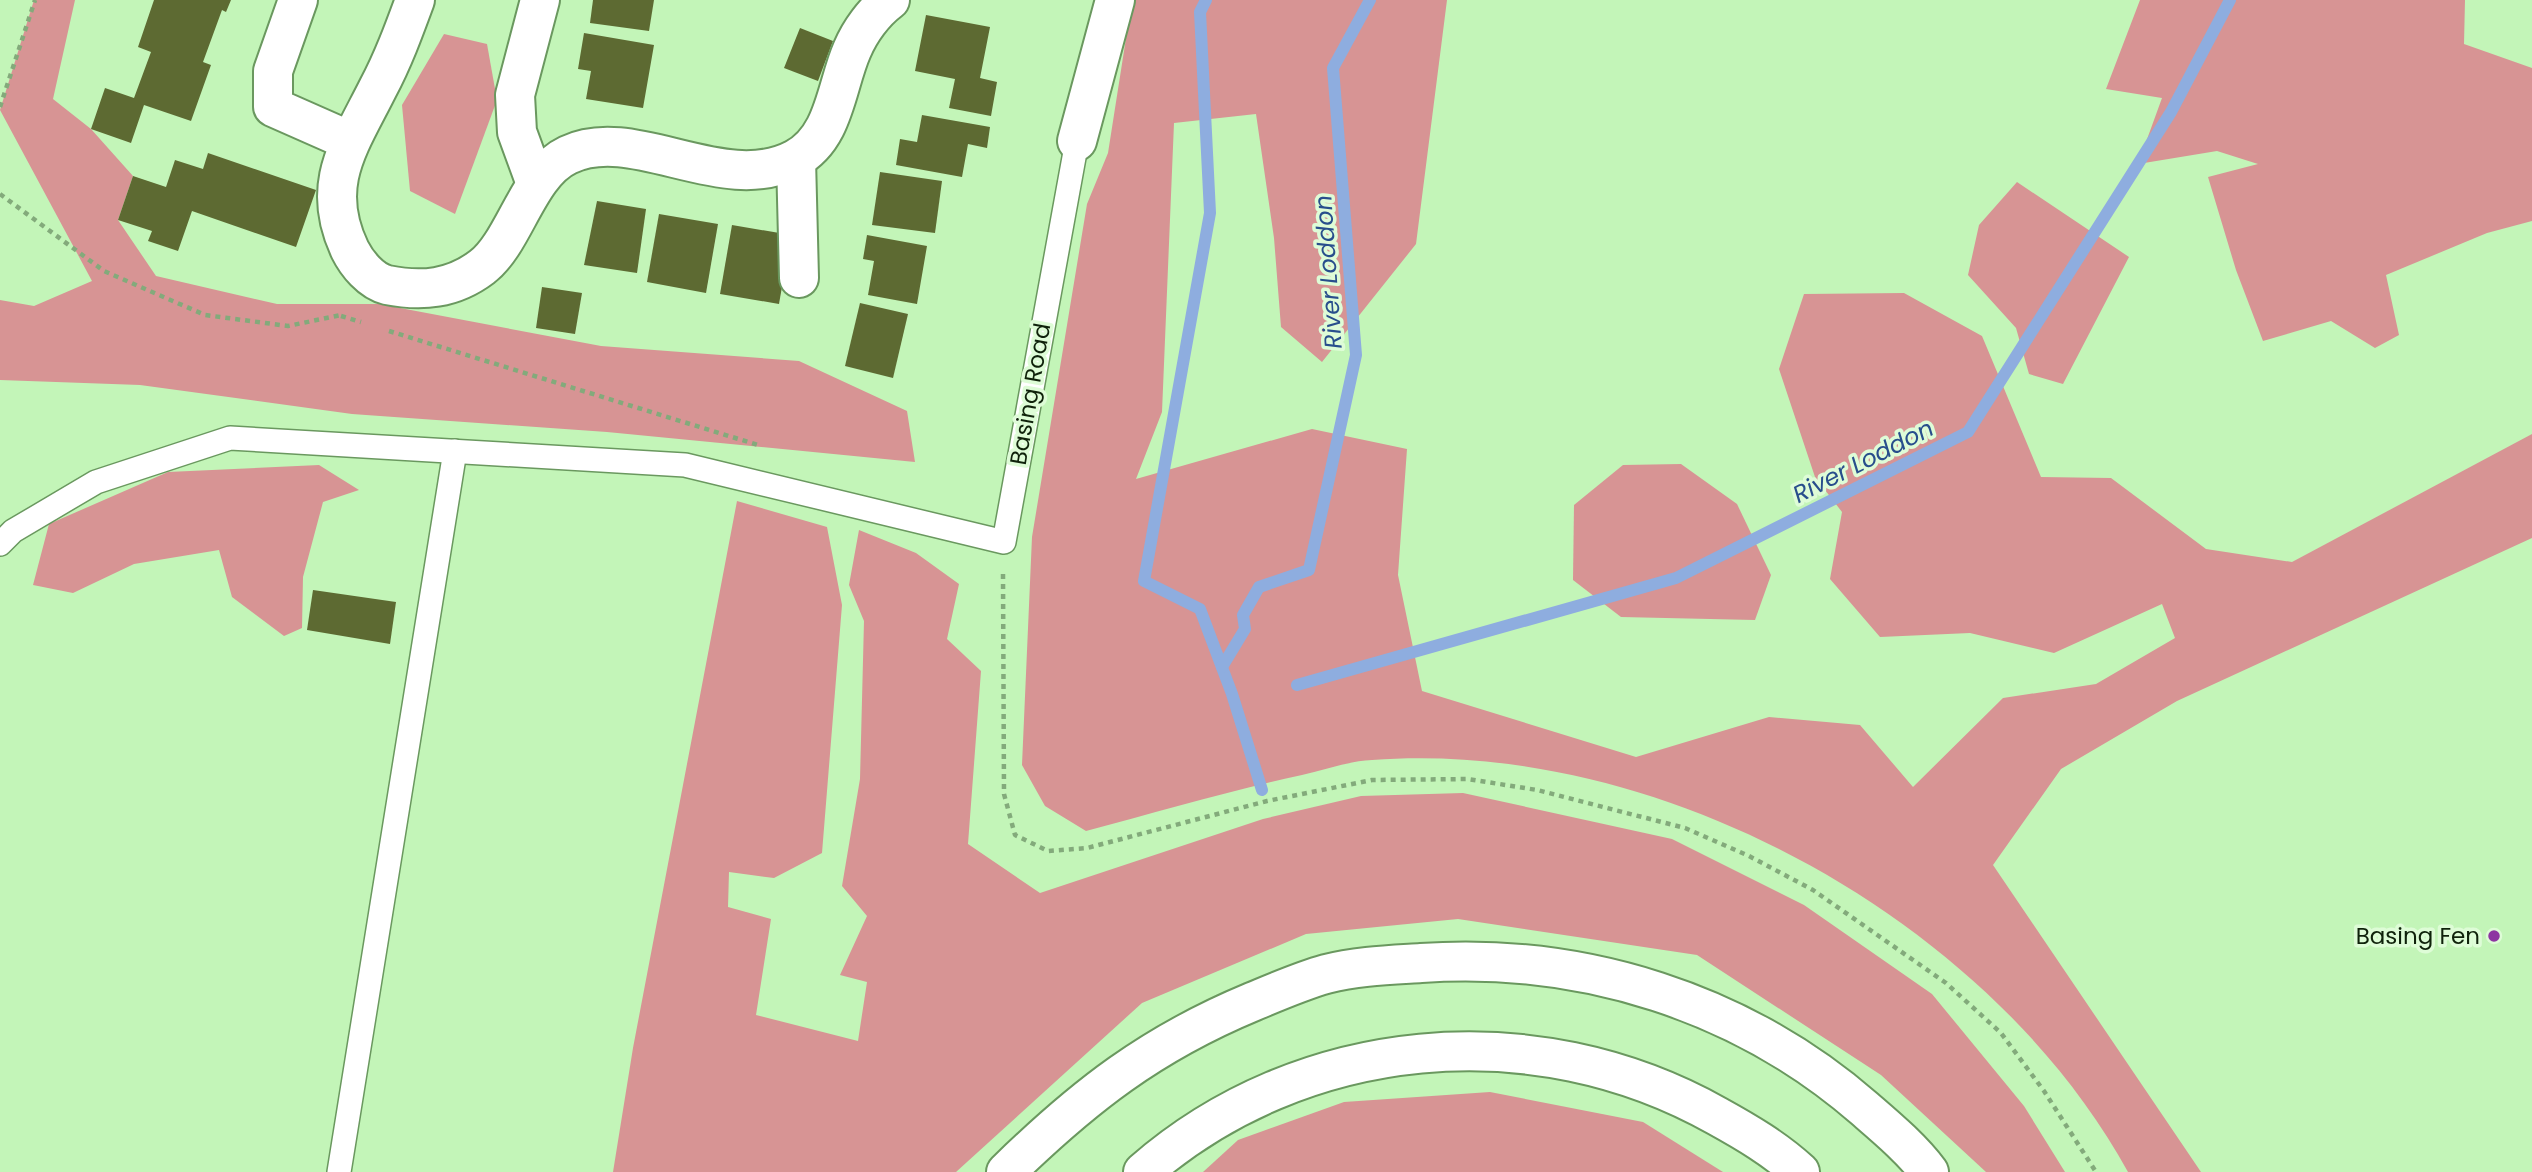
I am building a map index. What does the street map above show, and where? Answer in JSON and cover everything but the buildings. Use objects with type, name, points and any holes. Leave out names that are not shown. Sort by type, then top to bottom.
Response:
[{"type":"main road","points":[[298,0],[273,71],[273,107],[350,141]]},
{"type":"main road","points":[[415,0],[379,86],[350,141],[337,184],[338,224],[357,263],[380,283],[411,290],[444,288],[483,266],[503,240],[536,184],[567,155],[601,148],[647,152],[701,166],[760,172],[796,159],[821,134],[840,91],[852,49],[877,10],[890,0]]},
{"type":"main road","points":[[536,184],[517,132],[515,95],[540,0]]},
{"type":"main road","name":"Basing Road","points":[[1077,141],[1104,3]]},
{"type":"main road","points":[[796,159],[799,278]]},
{"type":"main road","points":[[1006,1172],[1084,1100],[1139,1059],[1224,1014],[1326,974],[1376,966],[1464,960],[1528,962],[1593,973],[1681,998],[1742,1025],[1815,1069],[1852,1097],[1929,1172]]},
{"type":"main road","points":[[1143,1172],[1203,1128],[1303,1077],[1395,1056],[1445,1050],[1544,1056],[1598,1067],[1649,1083],[1737,1128],[1784,1157],[1800,1172]]},
{"type":"lane","name":"Basing Road","points":[[1004,542],[1077,141]]},
{"type":"lane","points":[[0,544],[13,531],[96,482],[230,438],[685,464],[1004,542]]},
{"type":"lane","points":[[339,1172],[455,451]]},
{"type":"path","points":[[0,107],[35,0]]},
{"type":"path","points":[[0,194],[104,271],[205,315],[288,326],[341,316],[367,324]]},
{"type":"path","points":[[341,316],[380,283]]},
{"type":"path","points":[[380,328],[762,446]]},
{"type":"path","points":[[1004,542],[1004,794],[1015,835],[1048,850],[1087,848],[1267,801],[1372,780],[1468,779],[1536,790],[1685,828],[1814,890],[1946,983],[2001,1033],[2044,1091],[2095,1172]]},
{"type":"shaded area","points":[[34,0],[75,0],[53,99],[91,129],[133,176],[118,220],[156,276],[277,304],[379,304],[601,346],[799,361],[907,411],[915,462],[607,432],[352,414],[140,385],[0,380],[0,300],[34,306],[92,281],[0,110]]},
{"type":"shaded area","points":[[1132,0],[1447,0],[1416,244],[1322,362],[1281,327],[1274,238],[1256,114],[1174,123],[1162,412],[1136,479],[1312,429],[1407,449],[1398,575],[1422,691],[1636,757],[1769,717],[1860,725],[1913,787],[2003,698],[2096,684],[2175,638],[2162,604],[2054,653],[1970,633],[1880,637],[1830,579],[1842,512],[1815,477],[1779,369],[1804,294],[1904,293],[1982,336],[2041,477],[2111,478],[2206,549],[2292,562],[2532,434],[2532,538],[2177,701],[2061,769],[1993,865],[2201,1172],[2128,1172],[2068,1081],[1992,998],[1904,925],[1806,863],[1701,814],[1592,780],[1482,761],[1372,760],[1346,764],[1086,831],[1045,806],[1022,765],[1032,537],[1087,204],[1108,153]]},
{"type":"shaded area","points":[[2140,0],[2465,0],[2464,44],[2532,68],[2532,221],[2487,233],[2386,275],[2399,335],[2375,348],[2331,321],[2263,341],[2236,270],[2208,177],[2258,164],[2217,151],[2138,164],[2162,98],[2106,89]]},
{"type":"shaded area","points":[[444,34],[487,44],[497,100],[455,214],[410,191],[402,105]]},
{"type":"shaded area","points":[[2017,182],[2129,257],[2063,384],[2029,374],[2016,328],[1968,275],[1979,225]]},
{"type":"shaded area","points":[[1681,464],[1737,504],[1771,575],[1755,620],[1621,617],[1573,580],[1574,505],[1623,465]]},
{"type":"shaded area","points":[[319,465],[359,490],[323,502],[303,577],[302,628],[284,636],[232,597],[219,550],[134,564],[73,593],[33,585],[49,524],[168,472]]},
{"type":"shaded area","points":[[737,501],[827,527],[842,605],[822,853],[774,878],[729,872],[728,907],[771,919],[756,1015],[858,1041],[867,982],[840,975],[867,916],[842,886],[860,779],[864,621],[849,585],[859,530],[916,553],[959,584],[947,639],[981,671],[968,844],[1040,893],[1263,819],[1361,796],[1463,793],[1672,839],[1804,905],[1932,994],[2024,1106],[2065,1172],[1986,1172],[1881,1075],[1697,955],[1458,919],[1306,934],[1142,1003],[956,1172],[613,1172],[633,1048]]},
{"type":"shaded area","points":[[1490,1092],[1643,1122],[1723,1172],[1203,1172],[1238,1140],[1344,1102]]},
{"type":"waterway","name":"River Loddon","points":[[1206,0],[1200,12],[1210,213],[1144,581],[1200,609],[1232,694],[1262,790]]},
{"type":"waterway","name":"River Loddon","points":[[1222,667],[1245,629],[1243,615],[1259,587],[1309,570],[1356,355],[1333,68],[1370,0]]},
{"type":"waterway","name":"River Loddon","points":[[1297,685],[1676,578],[1968,432],[2171,112],[2230,0]]},
{"type":"place","name":"Basing Fen","points":[[2494,936]]}]
